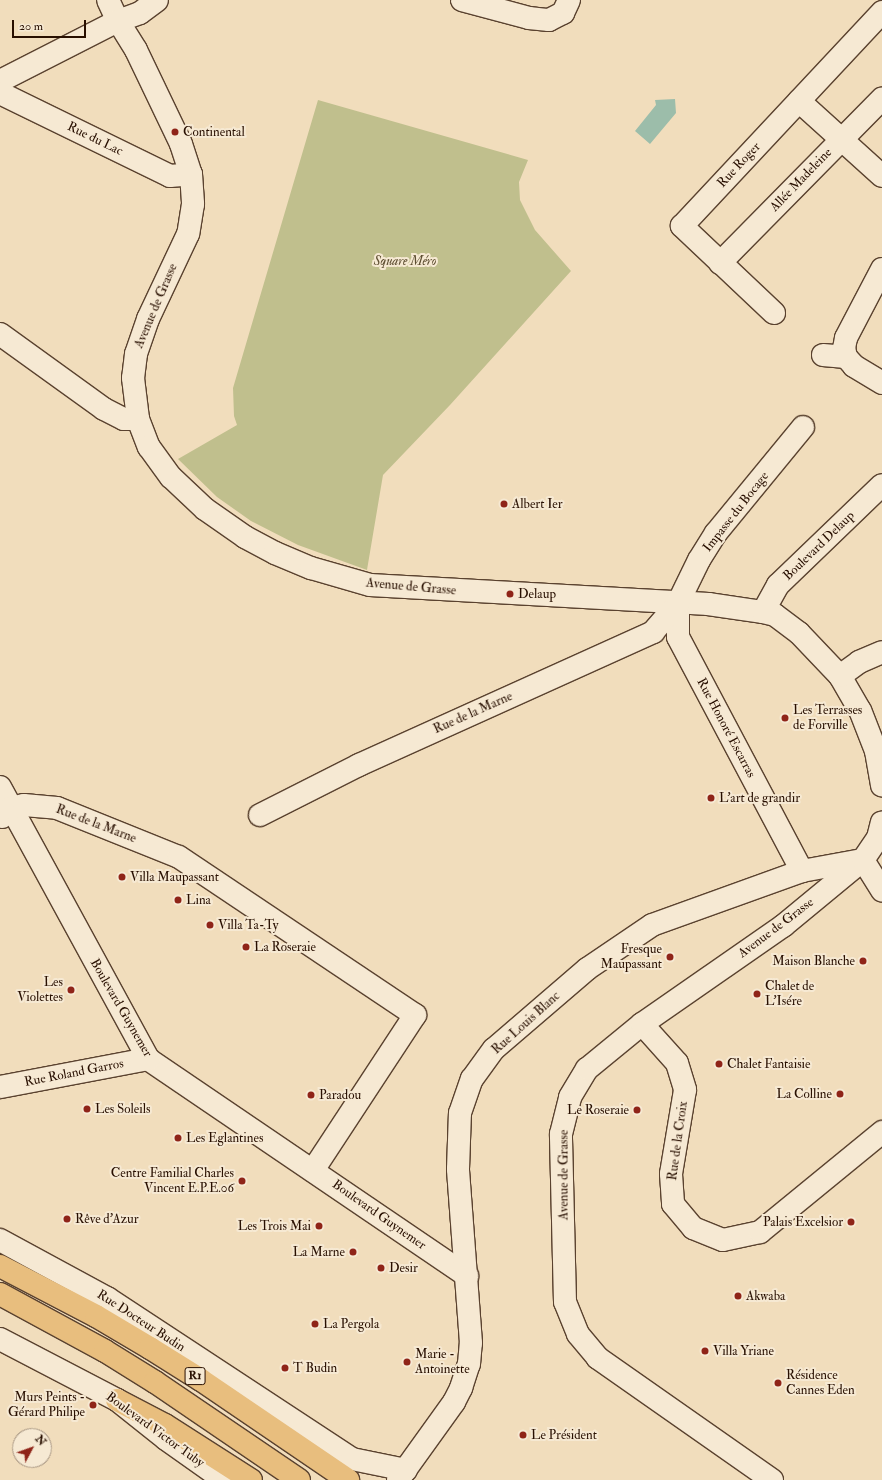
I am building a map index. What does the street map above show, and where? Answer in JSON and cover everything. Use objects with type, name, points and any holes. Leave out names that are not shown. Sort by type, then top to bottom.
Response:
[{"type":"highway","name":"R1","points":[[0,1266],[82,1309],[150,1348],[201,1380],[348,1480]]},
{"type":"highway","name":"R1","points":[[0,1294],[105,1351],[155,1382],[299,1480]]},
{"type":"highway","points":[[117,1400],[165,1425],[251,1480]]},
{"type":"street","name":"Avenue de Grasse","points":[[108,0],[118,21],[136,50],[181,144],[191,174],[193,204],[188,234],[148,319],[136,354],[134,378],[138,419],[148,447],[171,477],[205,508],[245,537],[275,553],[311,568],[370,585],[708,604],[775,615],[799,633],[840,676],[860,710],[876,751],[882,785]]},
{"type":"street","points":[[0,81],[118,21],[140,12],[158,0]]},
{"type":"street","points":[[462,0],[529,18],[550,20],[563,13],[569,0]]},
{"type":"street","name":"Rue Roger","points":[[774,313],[682,226],[882,12]]},
{"type":"street","name":"Rue du Lac","points":[[0,93],[170,176],[191,174]]},
{"type":"street","name":"Allée Madeleine","points":[[720,263],[882,98]]},
{"type":"street","points":[[799,101],[882,176]]},
{"type":"street","points":[[882,269],[846,338],[844,348],[846,357],[854,366],[882,382]]},
{"type":"street","points":[[0,334],[104,409],[124,419],[138,419]]},
{"type":"street","points":[[823,355],[846,357]]},
{"type":"street","name":"Impasse du Bocage","points":[[678,603],[699,560],[716,533],[803,427]]},
{"type":"street","name":"Boulevard Delaup","points":[[763,612],[778,585],[882,485]]},
{"type":"street","name":"Rue de la Marne","points":[[260,816],[359,765],[653,632],[678,603]]},
{"type":"street","name":"Rue Honoré Escarras","points":[[678,603],[678,637],[802,871]]},
{"type":"street","points":[[840,676],[858,662],[882,652]]},
{"type":"street","name":"Boulevard Guynemer","points":[[0,787],[5,814],[148,1059],[467,1276]]},
{"type":"street","name":"Rue de la Marne","points":[[5,814],[24,805],[57,808],[179,857],[415,1014],[313,1170]]},
{"type":"street","name":"Avenue de Grasse","points":[[772,1480],[598,1358],[578,1334],[566,1302],[561,1134],[570,1097],[587,1069],[642,1024],[783,926],[872,856],[882,822]]},
{"type":"street","points":[[872,856],[882,890]]},
{"type":"street","name":"Rue Louis Blanc","points":[[402,1475],[454,1402],[461,1388],[469,1364],[471,1343],[458,1169],[460,1113],[472,1079],[494,1049],[587,969],[652,925],[802,871],[872,856]]},
{"type":"street","name":"Rue de la Croix","points":[[642,1024],[677,1063],[685,1090],[671,1174],[673,1204],[694,1228],[724,1240],[760,1232],[882,1132]]},
{"type":"street","name":"Rue Roland Garros","points":[[0,1087],[148,1059]]},
{"type":"street","name":"Rue Docteur Budin","points":[[0,1240],[107,1298],[352,1459],[402,1475]]},
{"type":"street","name":"Boulevard Victor Tuby","points":[[0,1338],[117,1400],[166,1439],[224,1480]]},
{"type":"green space","name":"Square Méro","points":[[318,100],[528,160],[519,182],[520,200],[535,230],[571,271],[450,405],[383,475],[367,570],[298,545],[251,521],[217,497],[178,459],[237,425],[234,416],[233,388]]},
{"type":"shaded area","points":[[675,99],[676,113],[650,144],[635,131],[656,105],[655,100]]},
{"type":"place","name":"Continental","points":[[175,132]]},
{"type":"place","name":"Albert Ier","points":[[504,504]]},
{"type":"place","name":"Delaup","points":[[510,594]]},
{"type":"place","name":"Les Terrasses de Forville","points":[[785,718]]},
{"type":"place","name":"L'art de grandir","points":[[711,798]]},
{"type":"place","name":"Villa Maupassant","points":[[122,877]]},
{"type":"place","name":"Lina","points":[[178,900]]},
{"type":"place","name":"Villa Ta-Ty","points":[[210,925]]},
{"type":"place","name":"La Roseraie","points":[[246,947]]},
{"type":"place","name":"Fresque Maupassant","points":[[670,957]]},
{"type":"place","name":"Maison Blanche","points":[[863,961]]},
{"type":"place","name":"Les Violettes","points":[[71,990]]},
{"type":"place","name":"Chalet de L'Isére","points":[[757,994]]},
{"type":"place","name":"Chalet Fantaisie","points":[[719,1064]]},
{"type":"place","name":"La Colline","points":[[840,1094]]},
{"type":"place","name":"Paradou","points":[[311,1095]]},
{"type":"place","name":"Les Soleils","points":[[87,1109]]},
{"type":"place","name":"Le Roseraie","points":[[637,1110]]},
{"type":"place","name":"Les Eglantines","points":[[178,1138]]},
{"type":"place","name":"Centre Familial Charles Vincent E.P.E.06","points":[[242,1181]]},
{"type":"place","name":"Rêve d'Azur","points":[[67,1219]]},
{"type":"place","name":"Palais Excelsior","points":[[851,1222]]},
{"type":"place","name":"Les Trois Mai","points":[[319,1226]]},
{"type":"place","name":"La Marne","points":[[353,1252]]},
{"type":"place","name":"Desir","points":[[381,1268]]},
{"type":"place","name":"Akwaba","points":[[738,1296]]},
{"type":"place","name":"La Pergola","points":[[315,1324]]},
{"type":"place","name":"Villa Yriane","points":[[705,1351]]},
{"type":"place","name":"Marie - Antoinette","points":[[407,1362]]},
{"type":"place","name":"T Budin","points":[[285,1368]]},
{"type":"place","name":"Résidence Cannes Eden","points":[[778,1383]]},
{"type":"place","name":"Murs Peints - Gérard Philipe","points":[[93,1405]]},
{"type":"place","name":"Le Président","points":[[523,1435]]}]
